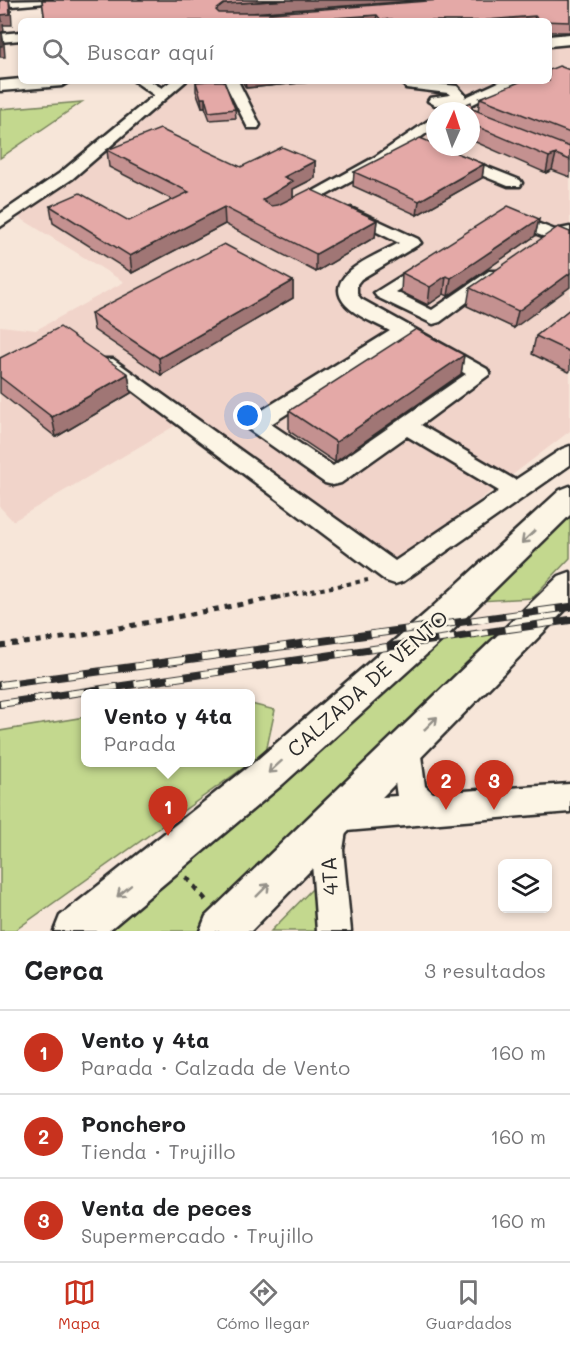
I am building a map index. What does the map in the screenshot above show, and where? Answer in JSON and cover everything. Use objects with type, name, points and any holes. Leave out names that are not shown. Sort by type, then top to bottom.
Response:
[{"type":"main road","points":[[552,41],[570,39]]},
{"type":"main road","points":[[0,86],[18,84]]},
{"type":"main road","name":"CALZADA DE VENTO","points":[[75,931],[270,772],[438,623],[570,496]]},
{"type":"main road","points":[[224,928],[570,585]]},
{"type":"street","points":[[0,4],[28,4],[46,0]]},
{"type":"street","points":[[0,38],[18,36]]},
{"type":"street","points":[[146,84],[163,95]]},
{"type":"street","points":[[0,222],[66,176],[176,84]]},
{"type":"street","points":[[232,84],[253,125]]},
{"type":"street","points":[[410,84],[435,101],[451,100],[459,96],[453,89],[416,84]]},
{"type":"street","points":[[468,102],[506,84]]},
{"type":"street","points":[[281,212],[317,196],[380,160],[426,127]]},
{"type":"street","points":[[408,140],[514,183]]},
{"type":"street","points":[[317,196],[412,243],[355,275],[348,283],[348,294],[354,303],[404,331],[480,374],[333,477],[256,424],[404,331]]},
{"type":"street","points":[[494,222],[504,215],[561,234]]},
{"type":"street","points":[[534,248],[561,234]]},
{"type":"street","points":[[444,254],[383,293],[433,318],[507,267]]},
{"type":"street","points":[[90,351],[395,574],[570,454]]},
{"type":"street","points":[[406,426],[516,491]]},
{"type":"street","points":[[405,748],[411,793],[428,808]]},
{"type":"street","points":[[332,820],[355,814],[570,798]]},
{"type":"street","name":"4TA","points":[[332,820],[327,850],[334,931]]},
{"type":"path","points":[[0,646],[78,636],[395,574]]},
{"type":"path","points":[[167,857],[224,928]]},
{"type":"shaded area","points":[[570,39],[570,431],[397,563],[188,418],[13,521],[0,507],[0,326],[36,330],[124,282],[12,213],[175,84],[552,84],[552,41]]},
{"type":"green space","points":[[82,102],[0,158],[0,109]]},
{"type":"green space","points":[[570,514],[570,558],[532,598],[480,601]]},
{"type":"green space","points":[[529,626],[221,931],[75,931],[416,641]]},
{"type":"green space","points":[[255,705],[275,710],[266,752],[255,760]]},
{"type":"green space","points":[[81,718],[81,767],[245,767],[14,931],[0,931],[0,731]]},
{"type":"green space","points":[[318,883],[320,931],[271,931]]},
{"type":"building","points":[[0,0],[9,0],[10,14],[1,15],[2,21],[0,22]]},
{"type":"building","points":[[42,0],[287,0],[224,4],[216,10],[219,13],[272,13],[440,0],[570,0],[570,22],[552,21],[552,18],[535,16],[510,18],[379,18],[377,15],[336,18],[45,18]]},
{"type":"building","points":[[0,33],[2,33],[2,46],[0,46]]},
{"type":"building","points":[[559,66],[570,70],[570,133],[480,98],[515,84],[552,84],[552,69]]},
{"type":"building","points":[[197,84],[225,84],[235,109],[209,112],[205,98],[201,98]]},
{"type":"building","points":[[480,112],[570,147],[570,160],[556,154],[549,157],[480,128]]},
{"type":"building","points":[[160,129],[241,167],[282,147],[315,161],[284,177],[293,181],[262,200],[271,206],[278,205],[310,189],[377,220],[316,254],[224,207],[130,256],[50,206],[80,193],[129,221],[189,192],[107,150]]},
{"type":"building","points":[[420,138],[426,140],[426,156],[464,156],[484,164],[419,201],[354,172]]},
{"type":"building","points":[[508,206],[539,219],[451,278],[446,276],[430,287],[402,273]]},
{"type":"building","points":[[558,227],[570,232],[570,273],[518,311],[470,288]]},
{"type":"building","points":[[224,244],[293,281],[159,358],[91,313]]},
{"type":"building","points":[[570,309],[570,352],[536,336]]},
{"type":"building","points":[[60,327],[128,374],[52,417],[0,377],[0,358]]},
{"type":"building","points":[[416,329],[464,355],[336,442],[289,411]]},
{"type":"railway","points":[[0,685],[570,607]]},
{"type":"railway","points":[[102,689],[570,620]]},
{"type":"railway","points":[[0,704],[81,692]]},
{"type":"place","name":"Ponchero","points":[[446,810]]},
{"type":"place","name":"Venta de peces","points":[[494,810]]},
{"type":"place","name":"Vento y 4ta","points":[[168,836]]}]
